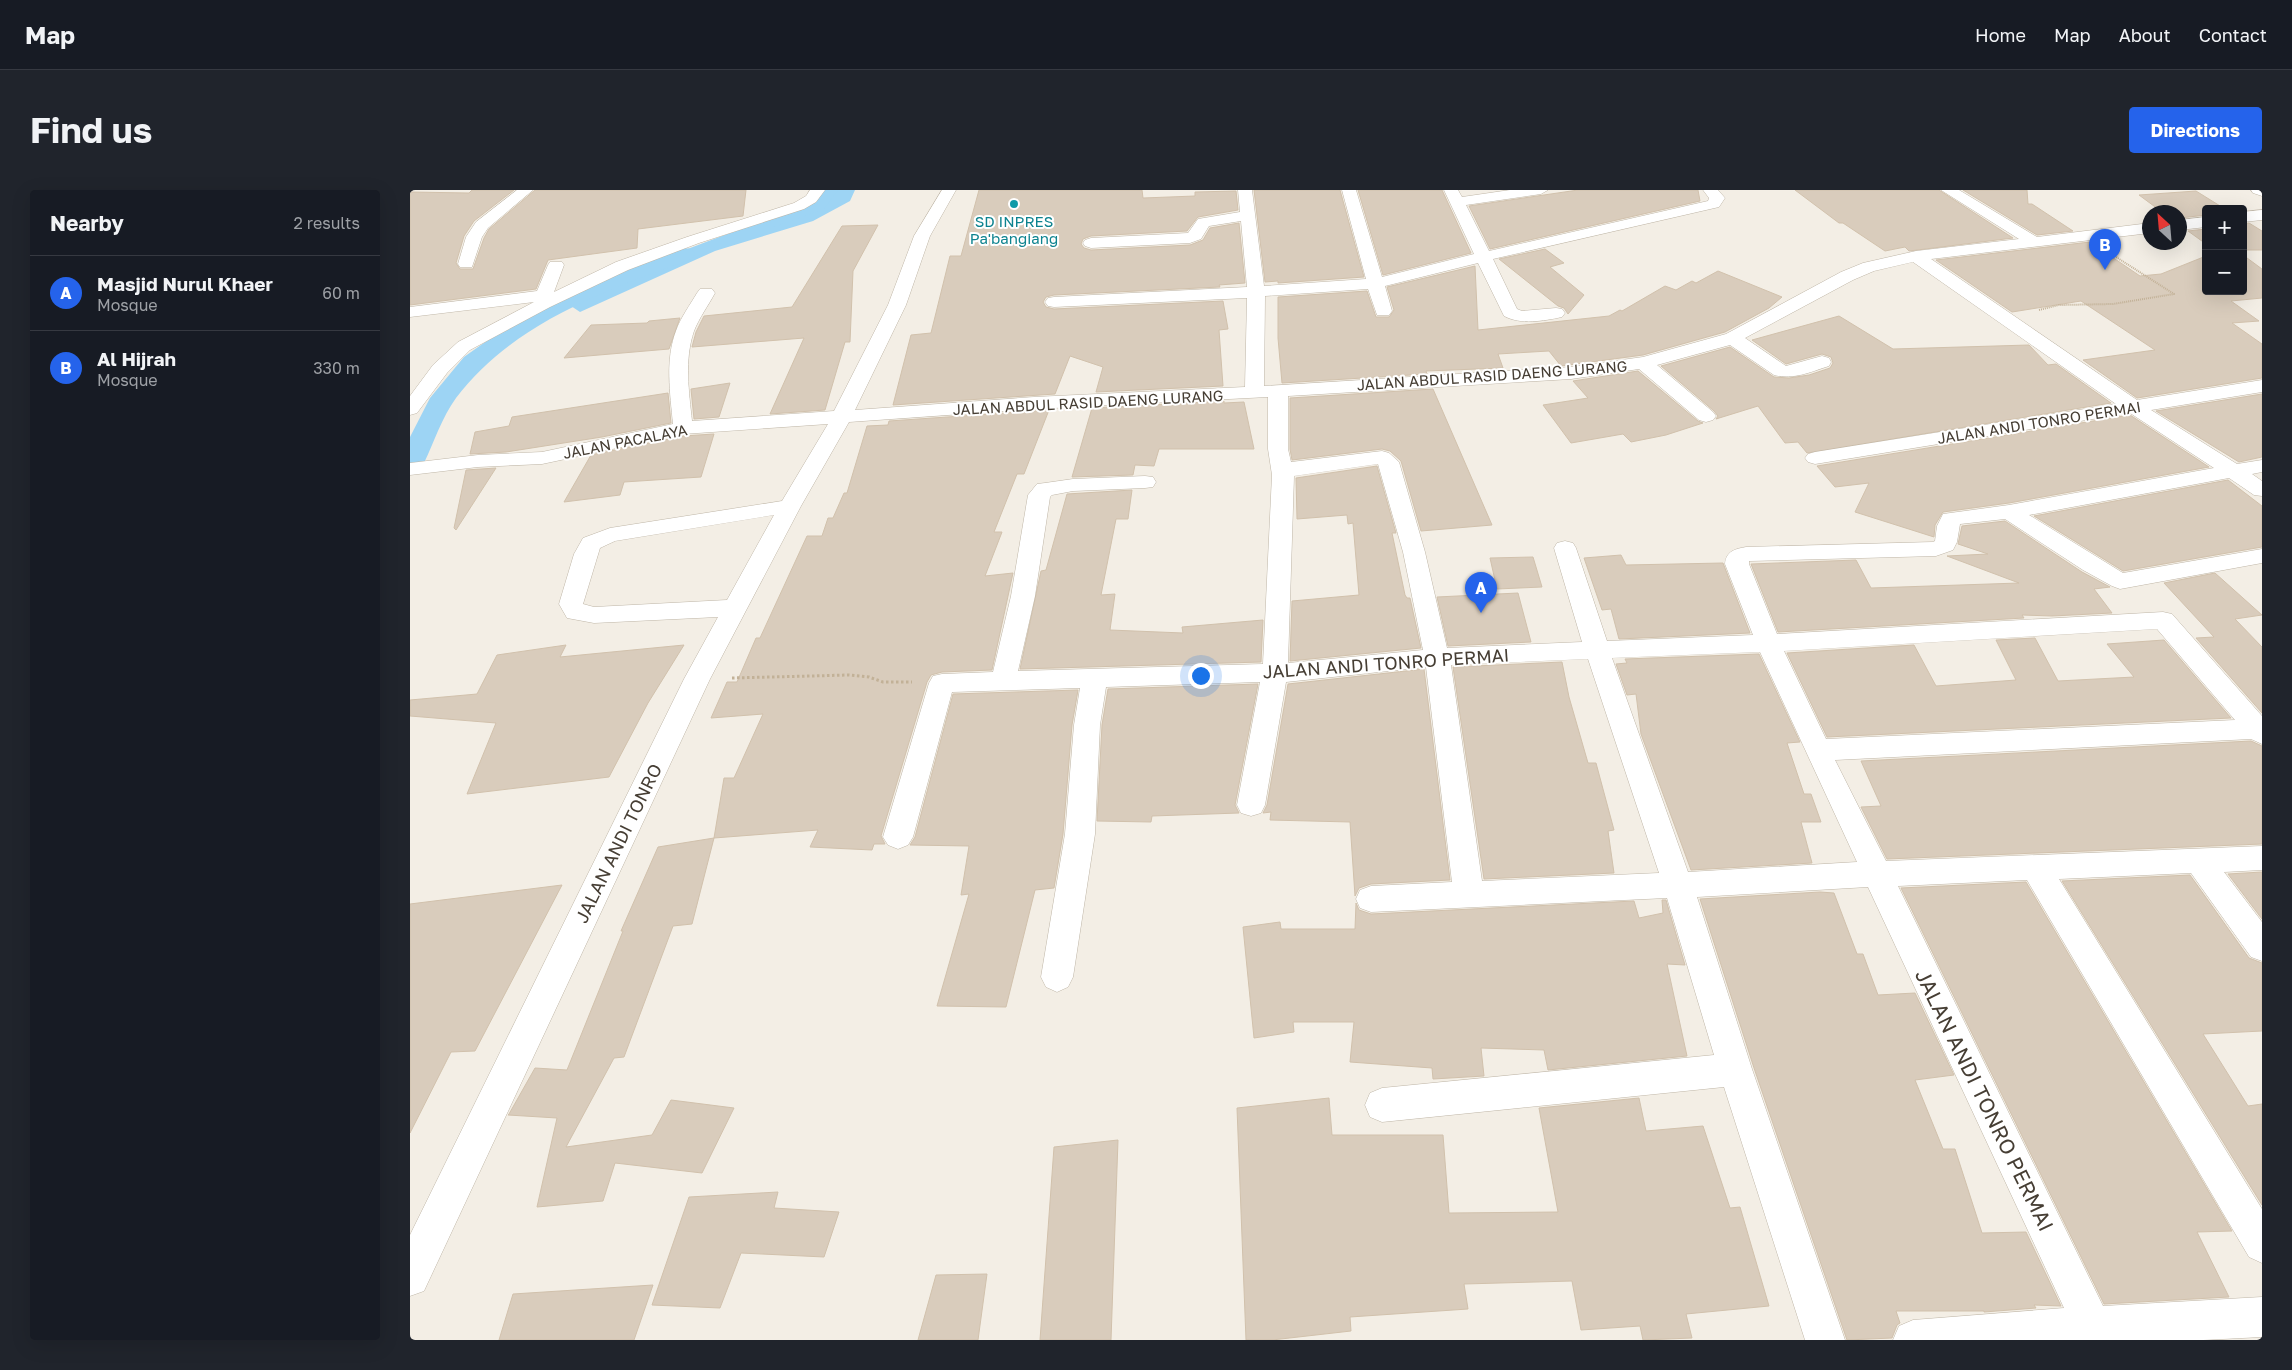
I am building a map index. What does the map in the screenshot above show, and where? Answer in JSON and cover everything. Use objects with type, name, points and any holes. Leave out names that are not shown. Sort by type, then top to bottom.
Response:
[{"type":"street","points":[[466,264],[474,237],[482,225],[526,190]]},
{"type":"street","points":[[410,409],[440,368],[464,346],[544,299],[570,290],[622,266],[693,240],[799,206],[811,199],[818,190]]},
{"type":"street","name":"JALAN ANDI TONRO","points":[[410,1276],[696,679],[790,506],[841,418],[897,305],[922,236],[940,202],[949,190]]},
{"type":"street","points":[[1245,190],[1256,292],[1254,392]]},
{"type":"street","points":[[1349,190],[1383,311]]},
{"type":"street","points":[[1541,190],[1454,196],[1482,257],[1513,315],[1556,313]]},
{"type":"street","points":[[1054,302],[1256,292],[1375,283],[1714,204],[1717,198],[1710,190]]},
{"type":"street","points":[[1948,190],[2035,242]]},
{"type":"street","points":[[2258,190],[2262,192]]},
{"type":"street","points":[[2247,217],[2262,215]]},
{"type":"street","points":[[1091,243],[1190,238],[1195,236],[1203,222],[1248,216]]},
{"type":"street","points":[[2187,224],[2202,222]]},
{"type":"street","name":"JALAN ABDUL RASID DAENG LURANG","points":[[841,418],[1034,403],[1571,373],[1643,363],[1692,351],[1732,338],[1847,276],[1869,267],[1916,256],[2142,229]]},
{"type":"street","points":[[1916,256],[2133,407],[2262,490]]},
{"type":"street","points":[[544,299],[548,281],[556,265]]},
{"type":"street","points":[[683,428],[678,368],[680,349],[686,330],[706,293]]},
{"type":"street","points":[[410,312],[544,299]]},
{"type":"street","points":[[1732,338],[1781,371],[1790,372],[1822,362]]},
{"type":"street","points":[[1643,363],[1706,416]]},
{"type":"street","name":"JALAN ANDI TONRO PERMAI","points":[[1815,458],[2262,386]]},
{"type":"street","points":[[1251,804],[1275,672],[1283,475],[1278,449],[1278,390]]},
{"type":"street","name":"JALAN PACALAYA","points":[[416,468],[478,461],[542,458],[683,428],[841,418]]},
{"type":"street","points":[[1283,475],[1288,470],[1382,457],[1389,462],[1414,552],[1437,657],[1469,894]]},
{"type":"street","name":"JALAN ANDI TONRO PERMAI","points":[[2096,1333],[1817,750],[1768,643],[1737,564],[1738,558],[1746,554],[1936,549],[1945,545],[1948,540],[1946,528],[1950,520],[2009,512],[2262,466]]},
{"type":"street","points":[[1003,682],[1023,596],[1039,495],[1046,489],[1074,485],[1145,482]]},
{"type":"street","points":[[735,608],[594,615],[576,612],[571,604],[585,554],[591,543],[610,535],[790,506]]},
{"type":"street","points":[[2009,512],[2091,565],[2120,581],[2163,620],[2260,731]]},
{"type":"street","points":[[1565,548],[1597,650],[1678,885],[1735,1069],[1825,1340]]},
{"type":"street","points":[[2120,581],[2262,556]]},
{"type":"street","points":[[1768,643],[2163,620]]},
{"type":"street","name":"JALAN ANDI TONRO PERMAI","points":[[942,683],[1301,672],[1437,657],[1768,643]]},
{"type":"street","points":[[1057,977],[1080,834],[1087,725],[1094,679]]},
{"type":"street","points":[[898,837],[942,683]]},
{"type":"street","points":[[1817,750],[2260,731]]},
{"type":"street","points":[[1371,899],[1877,874],[2262,858]]},
{"type":"street","points":[[2199,861],[2262,947]]},
{"type":"street","points":[[2036,868],[2262,1244]]},
{"type":"street","points":[[1382,1105],[1735,1069]]},
{"type":"street","points":[[1913,1340],[2096,1333],[2262,1317]]},
{"type":"path","points":[[2006,318],[2059,305],[2113,304],[2174,294],[2083,236]]},
{"type":"path","points":[[696,679],[849,675],[869,677],[883,682],[942,683]]},
{"type":"water","points":[[835,190],[855,190],[850,201],[813,221],[715,251],[580,312],[568,304],[669,256],[751,225],[830,199]]},
{"type":"building","points":[[472,190],[514,190],[474,221],[464,236],[456,263],[460,269],[473,269],[489,229],[535,190],[746,190],[743,216],[638,229],[637,248],[548,260],[536,289],[410,305],[410,192],[469,193]]},
{"type":"building","points":[[979,190],[1142,190],[1143,198],[1195,196],[1195,192],[1236,191],[1238,210],[1198,217],[1187,231],[1091,236],[1083,239],[1081,244],[1084,248],[1091,250],[1190,245],[1203,240],[1210,228],[1239,223],[1245,283],[1219,285],[1220,287],[1054,295],[1046,297],[1043,302],[1046,307],[1054,309],[1223,301],[1228,329],[1219,330],[1223,386],[1096,392],[1103,367],[1070,356],[1055,394],[893,405],[911,335],[931,333],[950,256],[961,256]]},
{"type":"building","points":[[1254,190],[1340,190],[1364,277],[1278,283],[1278,281],[1265,282]]},
{"type":"building","points":[[1358,190],[1442,190],[1471,253],[1383,275]]},
{"type":"building","points":[[1578,190],[1698,190],[1700,201],[1490,249],[1469,206]]},
{"type":"building","points":[[1795,190],[1939,190],[2013,238],[1909,251],[1905,247],[1885,251],[1843,223],[1839,223]]},
{"type":"building","points":[[1963,190],[2027,190],[2028,204],[2032,204],[2073,231],[2037,235]]},
{"type":"building","points":[[2196,191],[2219,205],[2202,205],[2202,215],[2187,217],[2187,205],[2153,205],[2139,195]]},
{"type":"building","points":[[2247,223],[2262,231],[2262,250],[2247,250]]},
{"type":"building","points":[[878,225],[853,271],[850,342],[845,342],[825,410],[770,414],[804,338],[692,347],[696,332],[704,316],[792,307],[842,226]]},
{"type":"building","points":[[2202,229],[2202,241],[2188,231]]},
{"type":"building","points":[[2090,242],[2140,276],[2161,274],[2202,258],[2202,295],[2247,295],[2247,258],[2262,269],[2262,298],[2231,301],[2259,321],[2232,323],[2262,344],[2262,378],[2137,398],[2083,360],[2155,350],[2081,301],[2012,312],[1936,260]]},
{"type":"building","points":[[1545,249],[1564,263],[1550,267],[1584,295],[1568,314],[1564,308],[1558,306],[1499,259]]},
{"type":"building","points":[[1475,266],[1478,330],[1609,316],[1620,310],[1622,311],[1665,286],[1676,290],[1692,281],[1696,283],[1718,271],[1782,297],[1769,308],[1725,332],[1643,355],[1561,366],[1549,351],[1498,354],[1503,368],[1426,371],[1427,374],[1282,383],[1278,338],[1278,297],[1367,291],[1376,317],[1389,317],[1394,310],[1387,287]]},
{"type":"building","points":[[1839,316],[1893,349],[2029,345],[2048,365],[2056,364],[2111,403],[1807,453],[1798,442],[1785,443],[1758,406],[1716,419],[1718,416],[1714,411],[1661,366],[1730,347],[1774,377],[1789,378],[1809,375],[1830,368],[1833,363],[1831,357],[1822,354],[1786,364],[1752,340]]},
{"type":"building","points":[[680,318],[669,349],[564,358],[591,325],[647,323],[649,321]]},
{"type":"building","points":[[1638,371],[1698,421],[1703,423],[1666,435],[1631,442],[1623,434],[1571,443],[1543,405],[1588,398],[1573,381]]},
{"type":"building","points":[[730,383],[719,417],[694,419],[691,389]]},
{"type":"building","points":[[1433,389],[1492,525],[1421,531],[1401,461],[1390,451],[1382,449],[1292,460],[1290,449],[1290,398]]},
{"type":"building","points":[[668,393],[671,423],[602,437],[506,452],[470,454],[475,432],[509,426],[512,417]]},
{"type":"building","points":[[2262,394],[2262,457],[2239,462],[2156,411]]},
{"type":"building","points":[[1224,401],[1224,403],[1244,402],[1254,449],[1159,449],[1154,466],[1135,465],[1133,475],[1072,477],[1092,408]]},
{"type":"building","points":[[1049,410],[1024,474],[1017,474],[994,532],[1002,532],[985,576],[1013,573],[992,670],[942,672],[931,675],[927,682],[881,836],[885,844],[874,844],[872,850],[810,847],[818,830],[714,838],[724,778],[734,778],[763,714],[711,718],[727,682],[737,682],[756,638],[760,638],[807,536],[822,536],[828,518],[833,518],[844,493],[847,493],[867,426],[888,425],[889,421]]},
{"type":"building","points":[[2130,415],[2209,467],[2009,503],[1943,512],[1935,525],[1934,537],[1855,512],[1869,483],[1835,487],[1817,466]]},
{"type":"building","points":[[714,434],[701,477],[624,482],[620,495],[564,502],[591,455],[683,436]]},
{"type":"building","points":[[1377,466],[1396,533],[1392,533],[1405,595],[1407,598],[1410,598],[1421,648],[1290,661],[1292,601],[1359,595],[1353,523],[1348,524],[1347,515],[1297,519],[1296,478]]},
{"type":"building","points":[[496,468],[456,530],[454,528],[466,470]]},
{"type":"building","points":[[2228,480],[2262,506],[2262,547],[2123,571],[2034,516]]},
{"type":"building","points":[[1132,490],[1128,519],[1116,519],[1101,595],[1115,594],[1110,630],[1183,633],[1182,627],[1263,620],[1261,662],[1020,669],[1041,571],[1046,570],[1067,494]]},
{"type":"building","points":[[2005,521],[2082,572],[2110,587],[2094,589],[2112,613],[2052,616],[2022,615],[2024,618],[1778,632],[1751,564],[1856,560],[1871,588],[2019,583],[1947,556],[1988,554],[1958,544],[1962,526]]},
{"type":"building","points":[[1621,555],[1626,565],[1723,563],[1750,633],[1619,639],[1611,609],[1602,610],[1584,558]]},
{"type":"building","points":[[1533,557],[1542,587],[1497,589],[1490,558]]},
{"type":"building","points":[[2215,573],[2262,615],[2235,619],[2262,647],[2262,713],[2196,638],[2214,637],[2164,583]]},
{"type":"building","points":[[1518,593],[1531,642],[1448,646],[1437,597]]},
{"type":"building","points":[[2035,638],[2058,681],[2134,677],[2107,644],[2164,640],[2231,718],[1827,737],[1787,653],[1914,645],[1936,686],[2016,680],[1996,640]]},
{"type":"building","points":[[566,645],[560,657],[684,645],[648,703],[609,777],[467,794],[496,723],[410,716],[410,700],[477,694],[497,655]]},
{"type":"building","points":[[1759,654],[1800,742],[1787,743],[1804,794],[1811,794],[1821,822],[1801,822],[1812,863],[1691,870],[1641,734],[1636,694],[1627,695],[1616,664],[1627,663],[1625,659]]},
{"type":"building","points":[[1562,662],[1569,697],[1588,763],[1596,763],[1614,830],[1608,831],[1614,873],[1484,879],[1453,667]]},
{"type":"building","points":[[1424,669],[1450,880],[1371,884],[1359,888],[1355,896],[1350,822],[1270,820],[1271,812],[1263,813],[1267,805],[1288,684]]},
{"type":"building","points":[[1258,684],[1235,805],[1239,813],[1152,816],[1151,822],[1097,821],[1102,725],[1108,689]]},
{"type":"building","points":[[1078,690],[1072,725],[1063,834],[1054,888],[1035,890],[1006,1007],[937,1006],[969,894],[961,895],[969,846],[910,845],[915,837],[953,694]]},
{"type":"building","points":[[2251,741],[2262,746],[2262,844],[1887,859],[1861,807],[1881,806],[1861,761]]},
{"type":"building","points":[[714,838],[692,924],[673,926],[624,1057],[614,1058],[566,1147],[652,1135],[671,1100],[734,1108],[702,1173],[615,1163],[603,1201],[537,1207],[557,1118],[508,1115],[535,1068],[567,1070],[623,931],[621,931],[658,847]]},
{"type":"building","points":[[2262,872],[2262,919],[2228,874]]},
{"type":"building","points":[[2190,875],[2249,958],[2262,963],[2262,1031],[2203,1034],[2248,1106],[2262,1104],[2262,1205],[2062,881]]},
{"type":"building","points":[[2026,882],[2232,1231],[2197,1232],[2229,1297],[2104,1304],[1901,888]]},
{"type":"building","points":[[562,885],[475,1051],[451,1052],[410,1133],[410,904]]},
{"type":"building","points":[[1820,892],[1834,893],[1857,954],[1863,954],[1878,995],[1915,993],[1954,1075],[1915,1080],[1943,1149],[1955,1149],[1982,1233],[2026,1232],[2061,1306],[2034,1305],[2036,1308],[1984,1312],[1896,1311],[1900,1323],[1897,1325],[1892,1338],[1847,1340],[1754,1068],[1700,899]]},
{"type":"building","points":[[1662,900],[1666,900],[1685,965],[1667,964],[1687,1056],[1548,1070],[1544,1050],[1481,1048],[1484,1076],[1433,1079],[1432,1068],[1350,1062],[1354,1022],[1293,1022],[1294,1032],[1254,1038],[1243,927],[1280,922],[1281,929],[1355,929],[1356,903],[1359,910],[1371,914],[1634,901],[1639,918],[1663,913]]},
{"type":"building","points":[[1329,1098],[1332,1135],[1443,1135],[1449,1213],[1558,1212],[1539,1108],[1639,1098],[1646,1131],[1703,1126],[1730,1208],[1740,1207],[1769,1306],[1686,1314],[1692,1338],[1643,1340],[1640,1326],[1581,1330],[1572,1281],[1464,1284],[1468,1309],[1350,1317],[1351,1331],[1272,1340],[1246,1340],[1237,1108]]},
{"type":"building","points":[[1118,1140],[1111,1340],[1040,1340],[1054,1147]]},
{"type":"building","points":[[778,1192],[774,1208],[839,1212],[824,1257],[741,1253],[720,1308],[652,1305],[689,1197]]},
{"type":"building","points":[[987,1274],[978,1340],[918,1340],[936,1275]]},
{"type":"building","points":[[653,1285],[634,1340],[499,1340],[513,1294]]},
{"type":"waterway","points":[[774,221],[817,205],[828,190]]},
{"type":"waterway","points":[[410,463],[443,398],[473,362],[543,312],[616,279],[684,254]]},
{"type":"place","name":"SD INPRES Pa'bangiang","points":[[1014,204]]},
{"type":"place","name":"Al Hijrah","points":[[2105,270]]},
{"type":"place","name":"Masjid Nurul Khaer","points":[[1481,613]]}]
